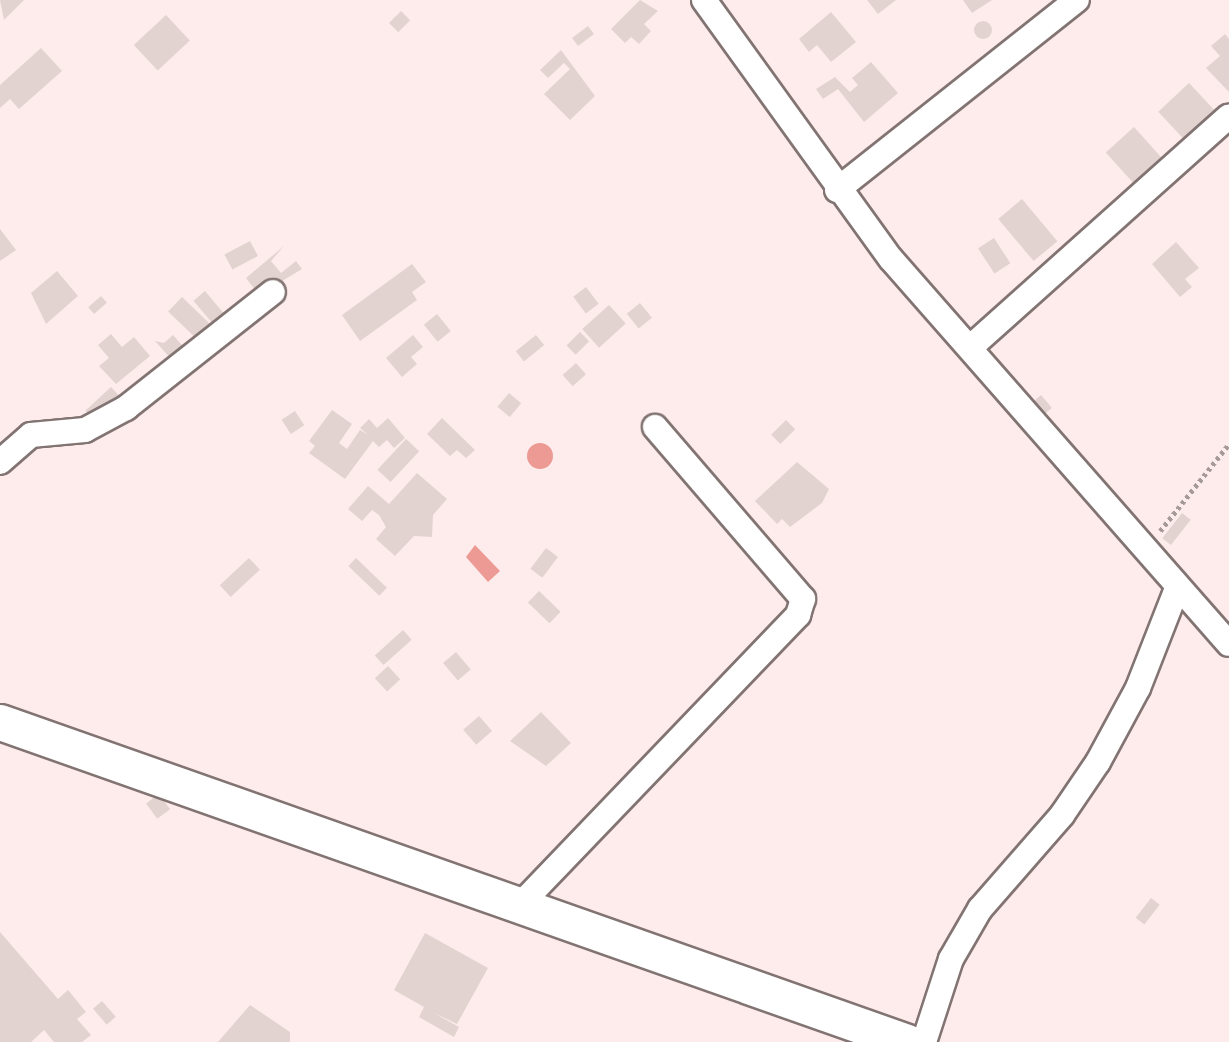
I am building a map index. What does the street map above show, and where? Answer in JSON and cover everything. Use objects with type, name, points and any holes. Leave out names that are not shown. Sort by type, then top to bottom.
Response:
[{"type":"main road","points":[[0,722],[518,907],[907,1042]]},
{"type":"street","points":[[704,0],[786,107],[836,190],[973,345],[1050,446],[1144,550],[1176,591],[1229,644]]},
{"type":"street","points":[[836,190],[1077,0]]},
{"type":"street","points":[[973,345],[1229,116]]},
{"type":"street","points":[[0,462],[31,435],[85,430],[126,408],[273,292]]},
{"type":"street","points":[[518,907],[798,615],[803,599],[655,427]]},
{"type":"street","points":[[923,1042],[951,959],[980,909],[1062,815],[1098,762],[1138,688],[1176,591]]},
{"type":"path","points":[[1144,550],[1229,444]]},
{"type":"shaded area","points":[[540,443],[549,447],[553,456],[549,465],[540,469],[531,465],[527,456],[531,447]]},
{"type":"shaded area","points":[[475,545],[500,571],[488,582],[466,557]]},
{"type":"building","points":[[0,0],[24,0],[4,20]]},
{"type":"building","points":[[640,0],[658,11],[644,24],[651,31],[639,44],[631,37],[625,43],[611,29]]},
{"type":"building","points":[[867,0],[896,0],[878,14]]},
{"type":"building","points":[[963,0],[992,0],[972,13]]},
{"type":"building","points":[[401,11],[410,20],[398,32],[389,23]]},
{"type":"building","points":[[831,12],[856,42],[831,62],[817,45],[809,52],[799,39]]},
{"type":"building","points":[[166,15],[190,41],[158,71],[134,45]]},
{"type":"building","points":[[979,21],[987,21],[992,30],[990,37],[979,39],[974,34],[974,26]]},
{"type":"building","points":[[588,26],[594,34],[578,46],[572,38]]},
{"type":"building","points":[[1225,34],[1229,39],[1229,92],[1206,68],[1220,56],[1211,46]]},
{"type":"building","points":[[41,48],[62,71],[19,109],[10,99],[0,108],[0,85]]},
{"type":"building","points":[[561,50],[595,96],[570,120],[544,94],[570,69],[564,63],[548,78],[540,70]]},
{"type":"building","points":[[871,62],[898,93],[864,122],[838,89],[823,99],[816,89],[835,77],[850,92],[858,85],[852,78]]},
{"type":"building","points":[[1189,83],[1222,118],[1191,147],[1158,112]]},
{"type":"building","points":[[1134,127],[1165,162],[1137,187],[1106,152]]},
{"type":"building","points":[[1022,199],[1057,241],[1034,261],[998,219]]},
{"type":"building","points":[[0,229],[16,250],[0,261]]},
{"type":"building","points":[[994,238],[1010,263],[994,274],[978,248]]},
{"type":"building","points":[[250,241],[258,256],[232,270],[224,255]]},
{"type":"building","points":[[1176,242],[1199,268],[1185,279],[1192,287],[1180,297],[1152,264]]},
{"type":"building","points":[[284,246],[271,261],[281,273],[296,261],[302,269],[259,295],[246,278]]},
{"type":"building","points":[[412,264],[426,282],[412,292],[417,300],[360,341],[342,315]]},
{"type":"building","points":[[57,271],[78,296],[46,324],[31,293]]},
{"type":"building","points":[[586,287],[599,304],[586,313],[573,297]]},
{"type":"building","points":[[205,291],[227,317],[215,327],[194,301]]},
{"type":"building","points":[[101,296],[107,303],[94,314],[88,307]]},
{"type":"building","points":[[182,297],[213,327],[199,341],[168,311]]},
{"type":"building","points":[[640,303],[652,318],[639,328],[627,314]]},
{"type":"building","points":[[609,305],[626,324],[599,348],[582,329]]},
{"type":"building","points":[[437,314],[451,331],[438,342],[424,325]]},
{"type":"building","points":[[580,332],[589,341],[576,355],[567,345]]},
{"type":"building","points":[[111,334],[122,347],[134,337],[150,356],[116,384],[99,366],[109,358],[98,345]]},
{"type":"building","points":[[173,335],[189,353],[173,361],[155,341],[164,343]]},
{"type":"building","points":[[413,335],[423,347],[411,357],[417,364],[402,377],[386,358]]},
{"type":"building","points":[[536,335],[544,345],[524,361],[516,351]]},
{"type":"building","points":[[576,363],[586,374],[573,386],[563,375]]},
{"type":"building","points":[[111,387],[123,400],[98,424],[85,411]]},
{"type":"building","points":[[509,393],[521,403],[510,417],[497,407]]},
{"type":"building","points":[[1041,395],[1052,408],[1040,418],[1030,405]]},
{"type":"building","points":[[332,410],[352,424],[339,443],[347,449],[360,430],[368,435],[360,428],[369,419],[377,428],[388,418],[405,438],[394,448],[387,440],[379,447],[373,441],[345,479],[309,453],[315,446],[309,441]]},
{"type":"building","points":[[295,411],[304,425],[291,434],[282,420]]},
{"type":"building","points":[[442,418],[475,450],[466,458],[457,450],[450,456],[427,434]]},
{"type":"building","points":[[786,420],[795,429],[780,444],[771,435]]},
{"type":"building","points":[[406,439],[419,451],[391,482],[377,470]]},
{"type":"building","points":[[797,462],[829,489],[822,503],[790,527],[782,519],[777,524],[755,501]]},
{"type":"building","points":[[417,473],[447,499],[433,515],[432,537],[414,536],[395,556],[376,539],[386,527],[379,515],[372,510],[362,521],[348,509],[368,486],[389,504]]},
{"type":"building","points":[[1182,513],[1191,520],[1171,545],[1162,538]]},
{"type":"building","points":[[546,548],[558,557],[542,578],[530,569]]},
{"type":"building","points":[[249,558],[260,570],[231,597],[220,585]]},
{"type":"building","points":[[356,558],[387,588],[379,596],[348,566]]},
{"type":"building","points":[[539,591],[561,612],[549,623],[528,603]]},
{"type":"building","points":[[403,630],[412,640],[383,665],[375,655]]},
{"type":"building","points":[[456,652],[471,670],[458,681],[443,663]]},
{"type":"building","points":[[388,666],[400,679],[387,691],[375,678]]},
{"type":"building","points":[[541,712],[571,743],[546,766],[510,741]]},
{"type":"building","points":[[479,716],[492,731],[476,745],[463,730]]},
{"type":"building","points":[[159,794],[170,809],[157,819],[146,803]]},
{"type":"building","points":[[1151,898],[1160,905],[1144,924],[1136,918]]},
{"type":"building","points":[[0,932],[58,999],[68,990],[86,1012],[77,1019],[91,1035],[82,1042],[54,1042],[44,1030],[31,1042],[0,1042]]},
{"type":"building","points":[[425,933],[488,968],[457,1024],[434,1013],[459,1027],[454,1037],[419,1017],[424,1007],[394,990]]},
{"type":"building","points":[[102,1001],[116,1017],[107,1025],[93,1009]]},
{"type":"building","points":[[250,1005],[290,1032],[290,1042],[218,1042]]}]
